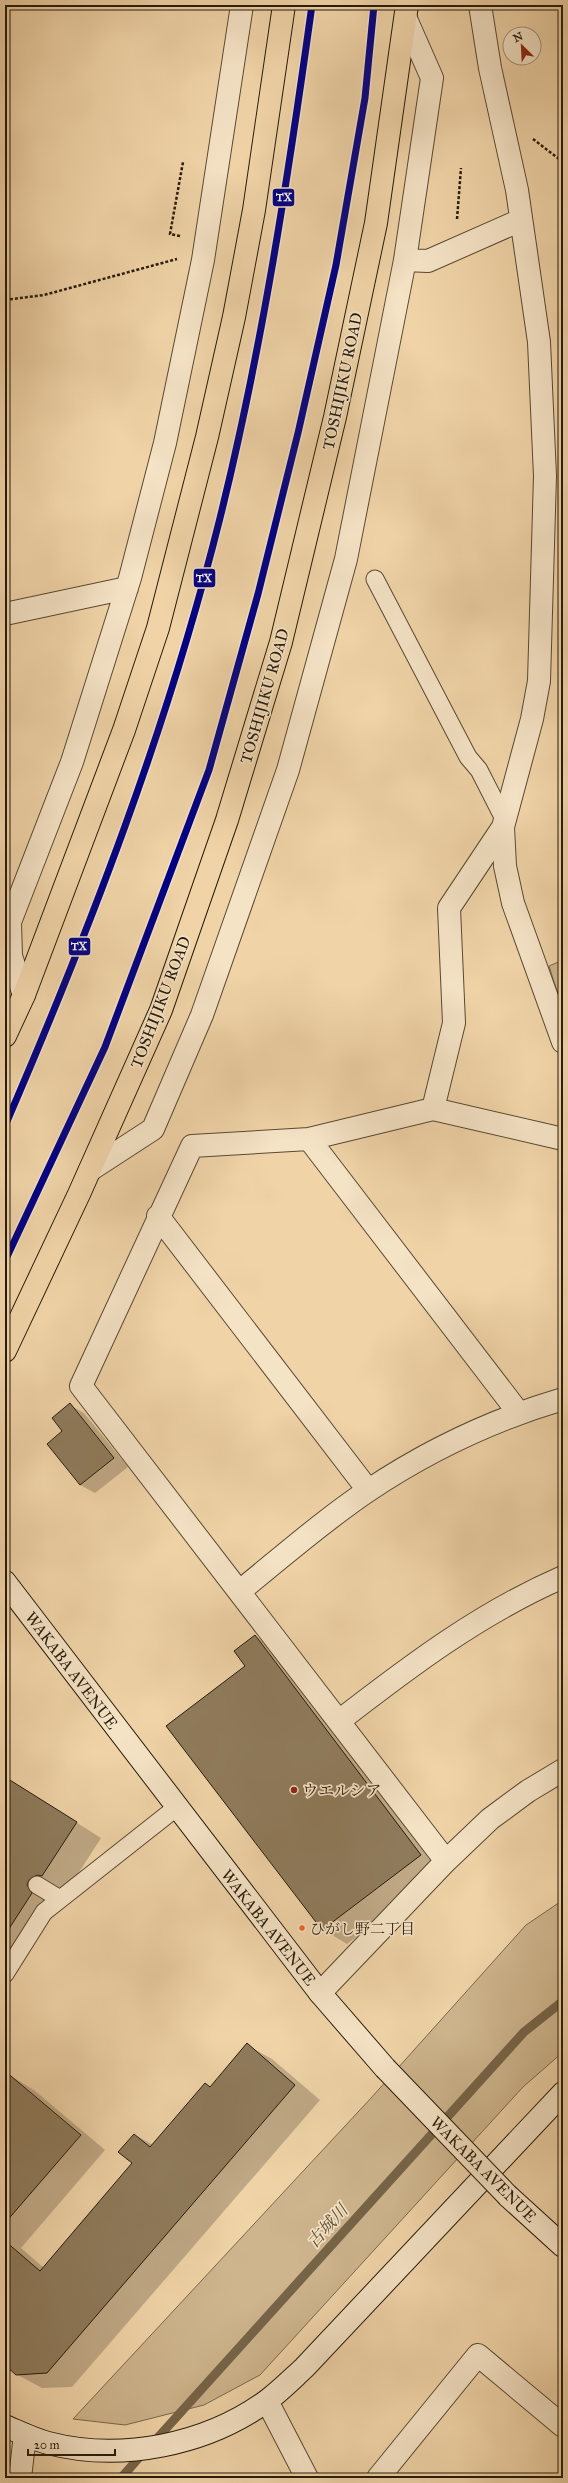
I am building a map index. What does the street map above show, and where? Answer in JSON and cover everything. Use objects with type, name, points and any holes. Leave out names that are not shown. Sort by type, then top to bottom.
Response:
[{"type":"main road","points":[[5,1036],[24,995],[124,730],[158,628],[207,437],[234,316],[254,210],[284,5]]},
{"type":"main road","name":"TOSHIJIKU ROAD","points":[[5,1351],[90,1170],[161,1010],[227,820],[281,642],[335,417],[376,223],[406,12]]},
{"type":"street","points":[[24,995],[11,956],[10,922],[72,762],[127,588],[165,443],[203,260],[242,5]]},
{"type":"street","points":[[480,5],[521,220],[540,358],[545,476],[542,628],[539,681],[535,704],[504,824],[504,866],[513,903],[563,1042]]},
{"type":"street","points":[[90,1170],[152,1129],[202,1015],[285,778],[346,559],[405,260],[432,78],[406,12]]},
{"type":"street","points":[[405,260],[428,261],[521,220]]},
{"type":"street","points":[[5,614],[127,588]]},
{"type":"street","points":[[433,1109],[454,1023],[449,908],[504,824]]},
{"type":"street","points":[[446,1861],[81,1386],[158,1216],[192,1146],[309,1139],[433,1109],[563,1139]]},
{"type":"street","points":[[309,1139],[518,1412]]},
{"type":"street","points":[[158,1216],[368,1490]]},
{"type":"street","points":[[240,1591],[368,1490],[460,1439],[518,1412],[563,1399]]},
{"type":"street","points":[[339,1721],[413,1664],[477,1620],[526,1593],[563,1577]]},
{"type":"street","name":"WAKABA AVENUE","points":[[5,1582],[320,1993],[385,2068],[508,2196],[563,2246]]},
{"type":"street","points":[[320,1993],[446,1861],[490,1820],[528,1791],[563,1770]]},
{"type":"street","points":[[5,2426],[48,2443],[104,2451],[164,2447],[214,2431],[267,2401],[304,2368],[563,2093]]},
{"type":"street","points":[[378,2478],[478,2355],[563,2426]]},
{"type":"street","points":[[267,2401],[307,2478]]},
{"type":"street","points":[[20,2478],[25,2435]]},
{"type":"lane","points":[[375,579],[468,757],[479,770],[504,824]]},
{"type":"lane","points":[[5,1974],[44,1912],[177,1807]]},
{"type":"lane","points":[[37,1885],[60,1899]]},
{"type":"path","points":[[170,234],[183,162]]},
{"type":"path","points":[[457,223],[461,168]]},
{"type":"path","points":[[5,300],[44,295],[184,257],[203,260]]},
{"type":"shaded area","points":[[563,960],[563,1010],[549,966]]},
{"type":"shaded area","points":[[563,1900],[563,2052],[523,2087],[260,2375],[204,2405],[125,2425],[73,2419],[371,2098],[526,1925]]},
{"type":"building","points":[[70,1403],[114,1458],[80,1485],[47,1444],[62,1431],[52,1418]]},
{"type":"building","name":"ウエルシア","points":[[255,1635],[421,1855],[322,1930],[166,1726],[245,1666],[234,1651]]},
{"type":"building","points":[[5,1777],[77,1822],[42,1876],[37,1875],[29,1880],[27,1885],[32,1893],[5,1935]]},
{"type":"building","points":[[247,2043],[295,2085],[47,2373],[16,2375],[5,2365],[5,2241],[40,2271],[132,2163],[118,2152],[134,2134],[150,2147],[205,2083],[210,2087]]},
{"type":"building","points":[[5,2071],[81,2135],[5,2223]]},
{"type":"waterway","name":"古城川","points":[[153,2443],[524,2032],[563,2001]]},
{"type":"waterway","name":"古城川","points":[[121,2478],[144,2452]]},
{"type":"transit line","name":"TX","points":[[5,1126],[37,1052],[97,902],[125,826],[152,750],[199,596],[220,518],[249,391],[273,263],[312,5]]},
{"type":"transit line","name":"TX","points":[[5,1261],[105,1047],[209,770],[258,594],[298,433],[336,265],[365,98],[374,5]]},
{"type":"place","name":"ウエルシア","points":[[294,1790]]},
{"type":"place","name":"ひがし野二丁目","points":[[302,1928]]}]
